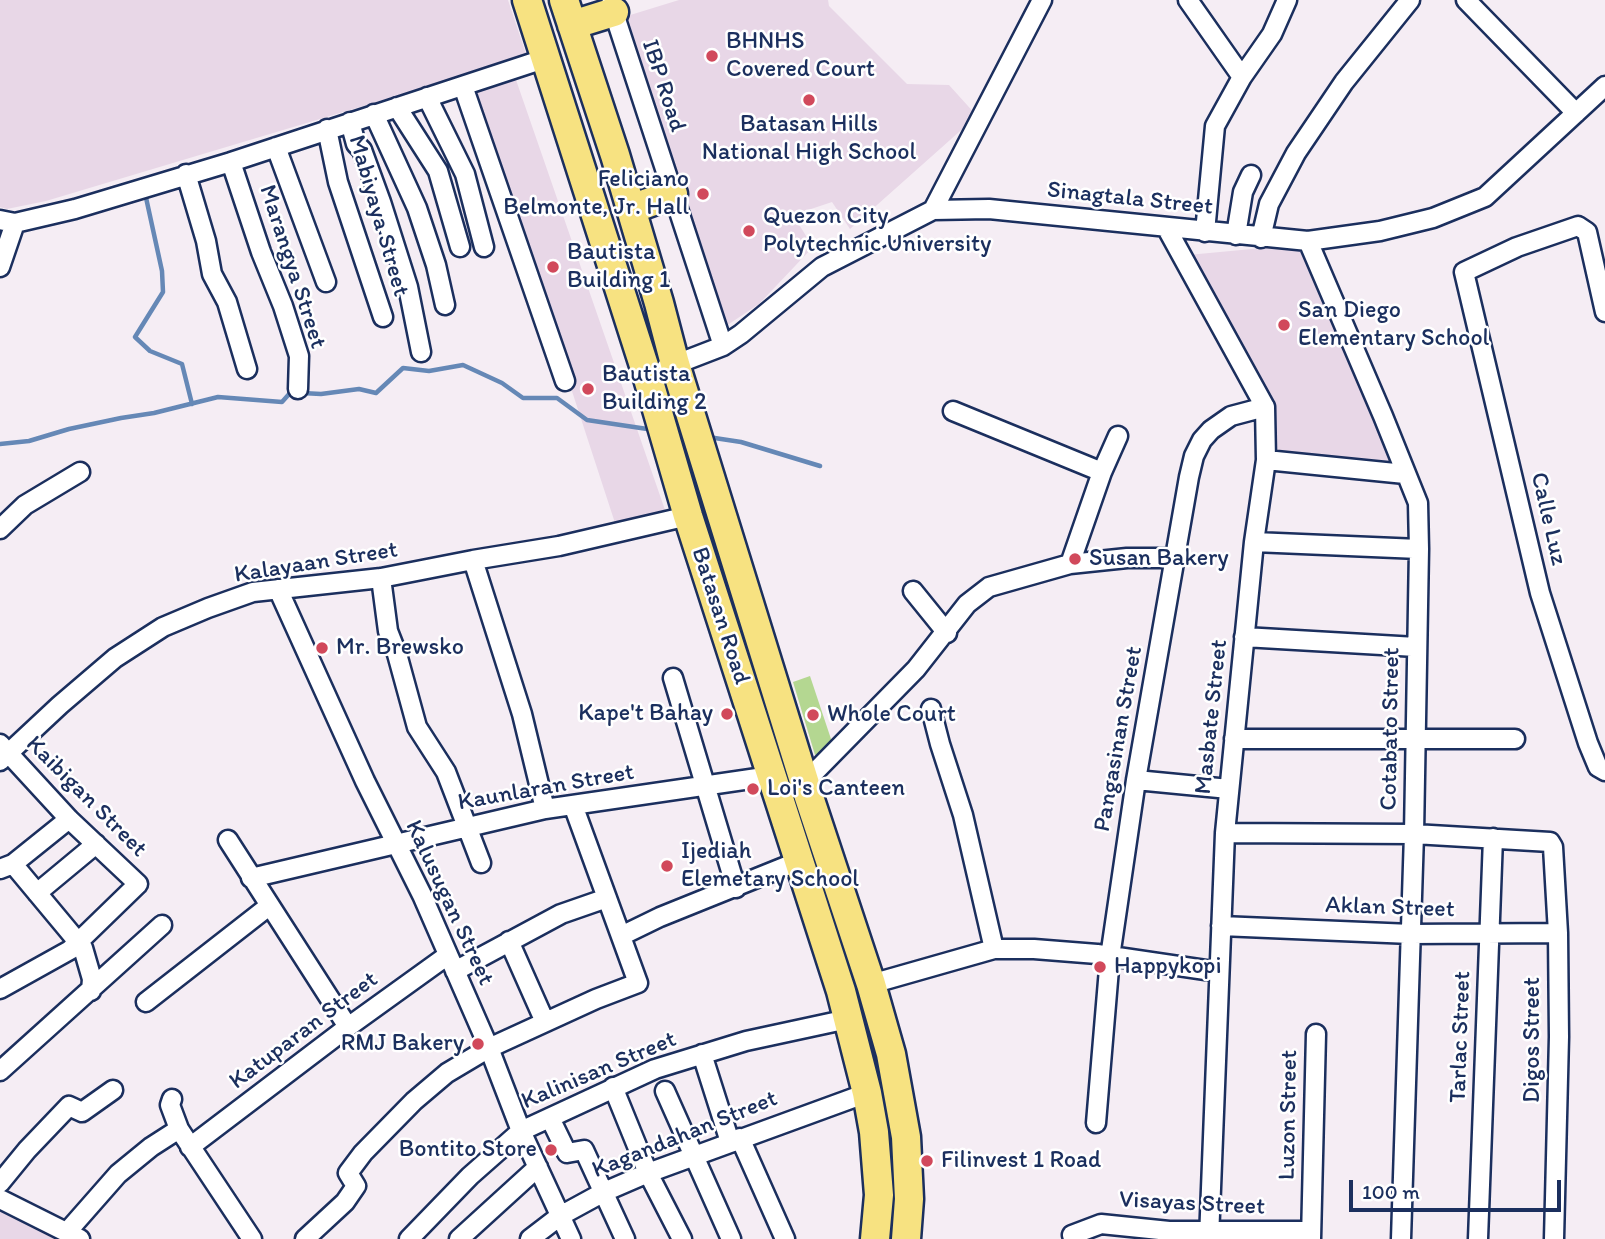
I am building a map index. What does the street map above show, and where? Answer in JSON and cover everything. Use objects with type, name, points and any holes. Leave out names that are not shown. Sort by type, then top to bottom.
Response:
[{"type":"main road","name":"Batasan Road","points":[[527,0],[848,1019],[874,1132],[879,1195],[875,1239]]},
{"type":"main road","points":[[568,13],[612,6]]},
{"type":"main road","name":"Batasan Road","points":[[568,13],[631,209],[675,364],[805,782],[872,984],[901,1100],[909,1199],[906,1239]]},
{"type":"main road","points":[[543,47],[556,37],[568,44],[583,59]]},
{"type":"main road","points":[[631,209],[673,194]]},
{"type":"street","points":[[933,210],[1042,0]]},
{"type":"street","points":[[1188,0],[1241,77]]},
{"type":"street","points":[[1205,232],[1215,126],[1241,77],[1272,34],[1287,0]]},
{"type":"street","points":[[1261,238],[1269,204],[1296,153],[1344,82],[1410,0]]},
{"type":"street","points":[[1466,0],[1576,113]]},
{"type":"street","name":"IBP Road","points":[[612,6],[723,346]]},
{"type":"street","points":[[0,267],[7,221],[75,209],[231,162],[463,86],[543,47]]},
{"type":"street","points":[[463,86],[565,381]]},
{"type":"street","name":"Sinagtala Street","points":[[647,375],[723,346],[822,267],[933,210],[989,209],[1308,241],[1380,231],[1433,218],[1485,197],[1605,86]]},
{"type":"street","points":[[427,97],[465,174],[484,247]]},
{"type":"street","points":[[397,107],[438,171],[460,247]]},
{"type":"street","points":[[374,114],[417,208],[446,305]]},
{"type":"street","points":[[350,122],[356,144],[362,150],[381,202],[408,287],[421,352]]},
{"type":"street","name":"Mabiyaya Street","points":[[327,129],[338,182],[383,317]]},
{"type":"street","points":[[276,147],[326,282]]},
{"type":"street","name":"Marangya Street","points":[[231,162],[299,356],[298,389]]},
{"type":"street","points":[[186,174],[206,241],[212,274],[227,302],[247,369]]},
{"type":"street","points":[[1236,235],[1243,192],[1251,175]]},
{"type":"street","name":"Calle Luz","points":[[1605,312],[1587,232],[1578,226],[1517,247],[1465,270],[1540,593],[1588,743],[1598,767],[1605,771]]},
{"type":"street","name":"Masbate Street","points":[[1166,227],[1265,407],[1266,460],[1254,542],[1225,833],[1210,1235]]},
{"type":"street","name":"Cotabato Street","points":[[1308,241],[1418,503],[1414,834],[1401,1239]]},
{"type":"street","name":"Pangasinan Street","points":[[1096,1123],[1110,957],[1136,780],[1194,456],[1211,430],[1231,416],[1265,407]]},
{"type":"street","points":[[953,411],[1102,472]]},
{"type":"street","points":[[1070,564],[1102,472],[1118,436]]},
{"type":"street","points":[[1266,460],[1405,474]]},
{"type":"street","points":[[0,529],[25,505],[80,472]]},
{"type":"street","name":"Kalayaan Street","points":[[3,753],[116,658],[163,627],[253,592],[381,578],[559,546],[688,516]]},
{"type":"street","points":[[1254,542],[1419,550]]},
{"type":"street","points":[[805,782],[916,669],[967,604],[989,587],[1070,564],[1127,558],[1175,558]]},
{"type":"street","points":[[473,560],[522,714],[545,809]]},
{"type":"street","points":[[381,578],[388,631],[417,727],[446,772],[481,863]]},
{"type":"street","name":"Kalusugan Street","points":[[278,589],[394,843],[422,895],[489,1048],[521,1131],[571,1239]]},
{"type":"street","points":[[913,591],[947,632]]},
{"type":"street","points":[[1244,637],[1416,647]]},
{"type":"street","points":[[673,678],[736,888]]},
{"type":"street","points":[[931,709],[963,815],[994,949]]},
{"type":"street","points":[[1234,739],[1515,739]]},
{"type":"street","name":"Kaibigan Street","points":[[3,753],[138,884],[79,943]]},
{"type":"street","name":"Kaunlaran Street","points":[[251,878],[545,809],[598,799],[706,787],[771,776]]},
{"type":"street","points":[[1136,780],[1229,789]]},
{"type":"street","points":[[305,1239],[345,1202],[356,1186],[348,1173],[363,1153],[414,1101],[447,1073],[489,1048],[638,983],[573,805]]},
{"type":"street","points":[[69,819],[7,867],[37,893],[83,948],[92,979],[91,990]]},
{"type":"street","points":[[1225,833],[1414,834],[1493,838]]},
{"type":"street","name":"Digos Street","points":[[1493,838],[1549,842],[1553,847],[1559,933],[1554,1239]]},
{"type":"street","name":"Tarlac Street","points":[[1478,1239],[1493,838]]},
{"type":"street","points":[[228,840],[348,1027]]},
{"type":"street","points":[[37,893],[96,844]]},
{"type":"street","points":[[623,936],[660,916],[799,861]]},
{"type":"street","name":"Katuparan Street","points":[[190,1147],[348,1027],[452,963],[509,941],[561,914],[607,898]]},
{"type":"street","points":[[146,1002],[269,906]]},
{"type":"street","points":[[0,1071],[162,925]]},
{"type":"street","name":"Aklan Street","points":[[1221,926],[1411,934],[1559,933]]},
{"type":"street","points":[[509,941],[545,1022]]},
{"type":"street","points":[[0,989],[79,943]]},
{"type":"street","points":[[872,984],[994,949],[1048,950],[1219,972]]},
{"type":"street","name":"Kalinisan Street","points":[[409,1239],[470,1176],[521,1131],[656,1069],[746,1041],[848,1019]]},
{"type":"street","name":"Luzon Street","points":[[1311,1235],[1316,1034]]},
{"type":"street","points":[[702,1054],[735,1140],[785,1239]]},
{"type":"street","points":[[613,1087],[648,1172],[682,1239]]},
{"type":"street","points":[[0,1184],[27,1150],[69,1107],[82,1112],[113,1090]]},
{"type":"street","points":[[664,1091],[731,1239]]},
{"type":"street","name":"Kagandahan Street","points":[[530,1239],[560,1216],[648,1172],[867,1093]]},
{"type":"street","points":[[172,1099],[170,1105],[179,1129],[251,1239]]},
{"type":"street","points":[[550,1118],[567,1153],[584,1150],[625,1239]]},
{"type":"street","points":[[0,1199],[73,1236],[118,1174],[151,1147],[179,1129]]},
{"type":"street","points":[[460,1239],[538,1167]]},
{"type":"street","name":"Visayas Street","points":[[1072,1235],[1101,1224],[1169,1235],[1311,1235]]},
{"type":"shaded area","points":[[0,0],[508,0],[527,57],[46,201],[7,209],[0,207]]},
{"type":"shaded area","name":"Batasan Hills National High School","points":[[679,0],[828,0],[829,6],[907,84],[949,85],[977,116],[850,229],[832,202],[793,215],[813,247],[759,304],[726,326],[627,16]]},
{"type":"shaded area","points":[[515,77],[665,510],[616,526],[474,91]]},
{"type":"shaded area","name":"San Diego Elementary School","points":[[1305,244],[1397,464],[1269,452],[1270,395],[1188,255]]},
{"type":"shaded area","points":[[0,1207],[63,1239],[0,1239]]},
{"type":"green space","name":"Whole Court","points":[[810,676],[834,748],[815,755],[793,682]]},
{"type":"waterway","points":[[145,193],[162,271],[163,292],[135,337],[150,351],[182,364],[192,404]]},
{"type":"waterway","points":[[302,393],[321,394],[359,389],[376,393],[403,368],[429,371],[463,365],[502,383],[523,398],[557,398],[587,420],[654,430]]},
{"type":"waterway","points":[[0,444],[29,441],[69,429],[154,413],[218,397],[282,402],[290,393],[294,393]]},
{"type":"waterway","points":[[708,437],[741,442],[820,466]]},
{"type":"place","name":"BHNHS Covered Court","points":[[712,56]]},
{"type":"place","name":"Batasan Hills National High School","points":[[809,100]]},
{"type":"place","name":"Feliciano Belmonte, Jr. Hall","points":[[703,194]]},
{"type":"place","name":"Quezon City Polytechnic University","points":[[749,231]]},
{"type":"place","name":"Bautista Building 1","points":[[553,267]]},
{"type":"place","name":"San Diego Elementary School","points":[[1284,325]]},
{"type":"place","name":"Bautista Building 2","points":[[588,389]]},
{"type":"place","name":"Susan Bakery","points":[[1075,559]]},
{"type":"place","name":"Mr. Brewsko","points":[[322,648]]},
{"type":"place","name":"Kape't Bahay","points":[[727,714]]},
{"type":"place","name":"Whole Court","points":[[813,715]]},
{"type":"place","name":"Loi's Canteen","points":[[753,789]]},
{"type":"place","name":"Ijediah Elemetary School","points":[[667,866]]},
{"type":"place","name":"Happykopi","points":[[1100,967]]},
{"type":"place","name":"RMJ Bakery","points":[[478,1044]]},
{"type":"place","name":"Bontito Store","points":[[551,1150]]},
{"type":"place","name":"Filinvest 1 Road","points":[[927,1161]]}]
